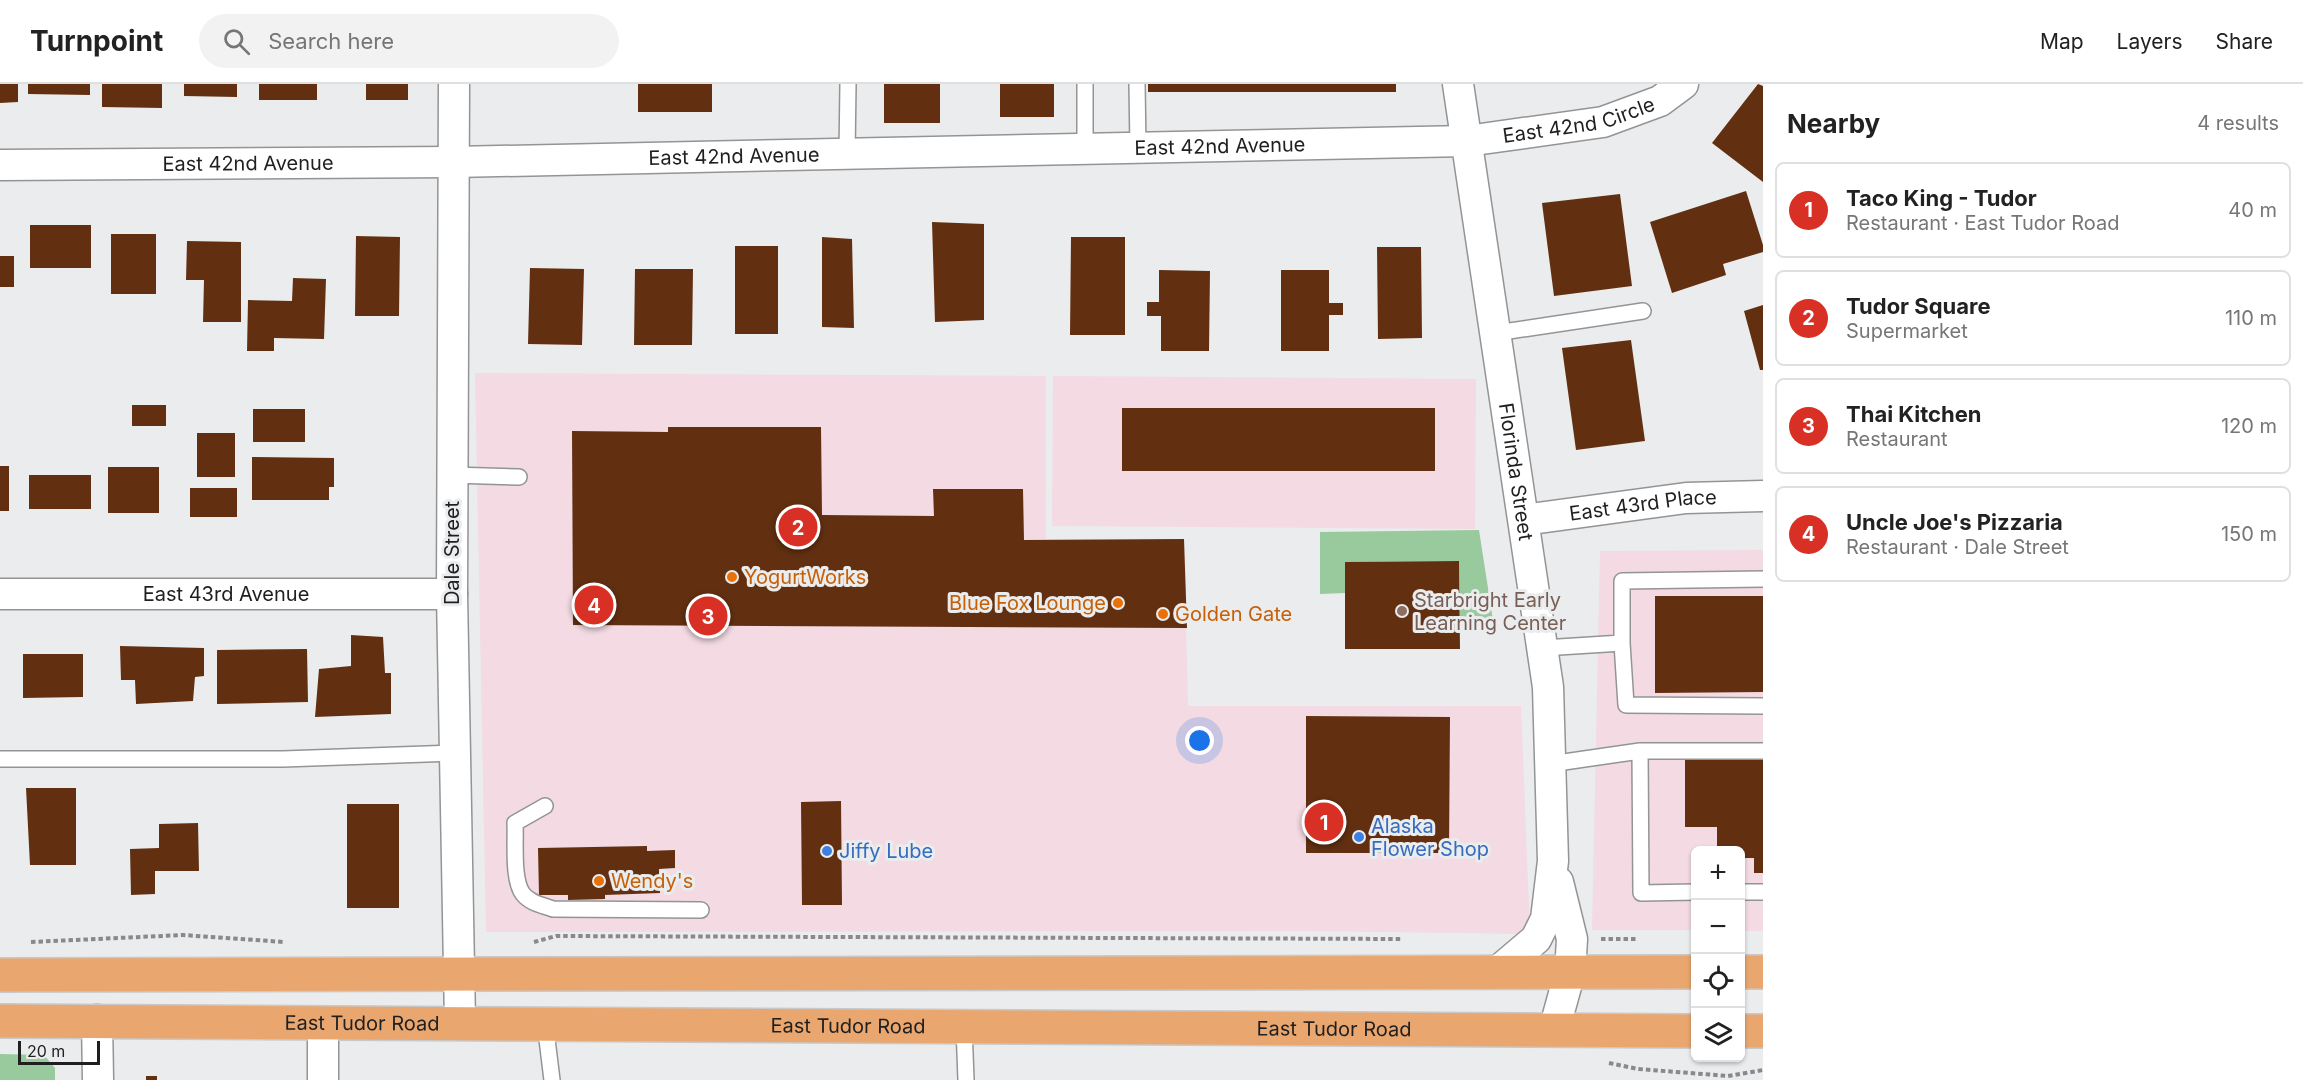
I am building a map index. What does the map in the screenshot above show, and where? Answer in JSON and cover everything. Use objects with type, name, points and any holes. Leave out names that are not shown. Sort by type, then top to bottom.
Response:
[{"type":"main road","points":[[0,975],[1691,972]]},
{"type":"main road","points":[[1745,972],[1763,972]]},
{"type":"main road","name":"East Tudor Road","points":[[0,1021],[1691,1031]]},
{"type":"main road","points":[[1745,1031],[1763,1031]]},
{"type":"street","name":"Dale Street","points":[[454,84],[452,594],[460,1022]]},
{"type":"street","name":"Florinda Street","points":[[1458,84],[1548,687],[1553,861],[1546,919],[1536,939],[1497,972]]},
{"type":"street","name":"East 42nd Circle","points":[[1467,141],[1603,122],[1660,101],[1683,84]]},
{"type":"street","name":"East 42nd Avenue","points":[[0,165],[454,162],[1467,141]]},
{"type":"street","name":"East 43rd Place","points":[[1524,520],[1686,498],[1763,496]]},
{"type":"street","name":"East 43rd Avenue","points":[[0,594],[452,594]]},
{"type":"street","name":"Florinda Street","points":[[1553,861],[1572,939],[1570,972],[1554,1030]]},
{"type":"street","points":[[97,1020],[98,1080]]},
{"type":"street","points":[[323,1022],[323,1080]]},
{"type":"lane","points":[[848,84],[848,154]]},
{"type":"lane","points":[[1085,84],[1085,149]]},
{"type":"lane","points":[[1137,84],[1138,148]]},
{"type":"lane","points":[[1496,333],[1643,311]]},
{"type":"lane","points":[[452,475],[519,477]]},
{"type":"lane","points":[[1763,579],[1622,581],[1622,643],[1626,705],[1763,706]]},
{"type":"lane","points":[[1543,648],[1622,643]]},
{"type":"lane","points":[[1640,751],[1641,892],[1691,892]]},
{"type":"lane","points":[[1550,764],[1640,751],[1763,751]]},
{"type":"lane","points":[[0,759],[283,759],[455,753]]},
{"type":"lane","points":[[545,806],[515,824],[517,882],[532,902],[553,909],[701,910]]},
{"type":"lane","points":[[1745,892],[1763,892]]},
{"type":"lane","points":[[545,1023],[552,1080]]},
{"type":"lane","points":[[964,1026],[966,1080]]},
{"type":"path","points":[[29,942],[183,935],[295,942]]},
{"type":"path","points":[[528,944],[556,936],[1412,939]]},
{"type":"path","points":[[1572,939],[1639,939]]},
{"type":"shaded area","points":[[475,373],[1046,376],[1046,539],[1184,539],[1188,706],[1521,706],[1530,934],[1314,931],[486,932]]},
{"type":"shaded area","points":[[1053,376],[1476,379],[1475,529],[1052,526]]},
{"type":"shaded area","points":[[1763,550],[1763,931],[1745,931],[1745,846],[1691,846],[1691,930],[1592,930],[1600,551]]},
{"type":"green space","points":[[1479,530],[1494,627],[1460,629],[1459,561],[1345,562],[1345,593],[1320,594],[1320,532]]},
{"type":"green space","points":[[0,1054],[44,1055],[55,1068],[55,1080],[0,1080]]},
{"type":"building","points":[[0,84],[18,84],[18,102],[0,103]]},
{"type":"building","points":[[28,84],[90,84],[90,95],[28,94]]},
{"type":"building","points":[[102,84],[162,84],[162,108],[102,107]]},
{"type":"building","points":[[184,84],[237,84],[237,97],[184,96]]},
{"type":"building","points":[[259,84],[317,84],[317,100],[259,100]]},
{"type":"building","points":[[366,84],[408,84],[408,100],[366,100]]},
{"type":"building","points":[[638,84],[712,84],[712,112],[638,112]]},
{"type":"building","points":[[884,84],[940,84],[940,123],[884,123]]},
{"type":"building","points":[[1000,84],[1054,84],[1054,117],[1000,117]]},
{"type":"building","points":[[1148,84],[1396,84],[1396,92],[1148,92]]},
{"type":"building","points":[[1758,84],[1763,86],[1763,182],[1712,143]]},
{"type":"building","points":[[1746,191],[1763,245],[1763,252],[1723,264],[1726,275],[1672,293],[1650,222]]},
{"type":"building","points":[[1620,194],[1632,286],[1554,296],[1542,203]]},
{"type":"building","points":[[932,222],[984,224],[984,320],[935,322]]},
{"type":"building","points":[[30,225],[91,225],[91,268],[30,268]]},
{"type":"building","points":[[111,234],[156,234],[156,294],[111,294]]},
{"type":"building","points":[[356,236],[400,237],[399,316],[355,316]]},
{"type":"building","points":[[822,237],[852,239],[854,328],[822,327]]},
{"type":"building","points":[[1071,237],[1125,237],[1125,335],[1070,335]]},
{"type":"building","points":[[187,241],[241,242],[241,322],[203,322],[204,280],[186,280]]},
{"type":"building","points":[[735,246],[778,246],[778,334],[735,334]]},
{"type":"building","points":[[1377,247],[1421,247],[1422,338],[1378,339]]},
{"type":"building","points":[[0,256],[14,256],[14,287],[0,287]]},
{"type":"building","points":[[530,268],[584,269],[582,345],[528,344]]},
{"type":"building","points":[[635,269],[693,269],[692,345],[634,345]]},
{"type":"building","points":[[1159,270],[1210,271],[1209,351],[1161,351],[1161,316],[1147,316],[1147,302],[1159,302]]},
{"type":"building","points":[[1281,270],[1329,270],[1329,303],[1343,303],[1343,315],[1329,315],[1329,351],[1281,351]]},
{"type":"building","points":[[293,278],[326,279],[324,339],[274,338],[274,351],[247,351],[248,300],[292,301]]},
{"type":"building","points":[[1763,305],[1763,370],[1760,370],[1744,311]]},
{"type":"building","points":[[1631,340],[1645,441],[1576,450],[1562,348]]},
{"type":"building","points":[[132,405],[166,405],[166,426],[132,426]]},
{"type":"building","points":[[1122,408],[1435,408],[1435,471],[1122,471]]},
{"type":"building","points":[[253,409],[305,409],[305,442],[253,442]]},
{"type":"building","points":[[668,427],[821,427],[822,515],[934,516],[933,489],[1023,489],[1024,540],[1184,539],[1187,628],[573,625],[572,431],[668,432]]},
{"type":"building","points":[[197,433],[235,433],[235,477],[197,477]]},
{"type":"building","points":[[252,457],[334,458],[334,487],[329,487],[329,500],[252,500]]},
{"type":"building","points":[[0,466],[9,466],[9,511],[0,511]]},
{"type":"building","points":[[108,467],[159,467],[159,513],[108,513]]},
{"type":"building","points":[[29,475],[91,475],[91,509],[29,509]]},
{"type":"building","points":[[190,488],[237,488],[237,517],[190,517]]},
{"type":"building","name":"Starbright Early Learning Center","points":[[1459,561],[1460,649],[1345,649],[1345,562]]},
{"type":"building","points":[[1655,596],[1763,596],[1763,692],[1655,693]]},
{"type":"building","points":[[351,635],[383,637],[385,673],[391,673],[391,714],[315,717],[319,669],[351,666]]},
{"type":"building","points":[[120,646],[204,648],[204,676],[195,677],[193,701],[136,704],[135,680],[121,680]]},
{"type":"building","points":[[307,649],[308,702],[217,704],[217,650]]},
{"type":"building","points":[[23,654],[83,654],[83,697],[23,698]]},
{"type":"building","points":[[1306,716],[1450,717],[1449,853],[1306,853]]},
{"type":"building","points":[[1685,757],[1763,757],[1763,873],[1754,873],[1754,858],[1745,858],[1745,846],[1717,846],[1717,827],[1685,827]]},
{"type":"building","points":[[26,788],[76,788],[76,865],[30,865]]},
{"type":"building","points":[[841,801],[842,905],[802,905],[801,802]]},
{"type":"building","points":[[347,804],[399,804],[399,908],[347,908]]},
{"type":"building","points":[[198,823],[199,871],[155,871],[155,894],[131,895],[130,849],[159,848],[159,824]]},
{"type":"building","name":"Wendy's","points":[[647,846],[647,851],[675,850],[675,868],[659,869],[660,893],[605,895],[605,899],[568,900],[568,895],[539,895],[538,848]]},
{"type":"building","points":[[146,1076],[157,1076],[157,1080],[146,1080]]},
{"type":"place","name":"Tudor Square","points":[[798,527]]},
{"type":"place","name":"YogurtWorks","points":[[732,577]]},
{"type":"place","name":"Blue Fox Lounge","points":[[1118,603]]},
{"type":"place","name":"Uncle Joe's Pizzaria","points":[[594,605]]},
{"type":"place","name":"Starbright Early Learning Center","points":[[1402,611]]},
{"type":"place","name":"Golden Gate","points":[[1163,614]]},
{"type":"place","name":"Thai Kitchen","points":[[708,616]]},
{"type":"place","name":"Taco King - Tudor","points":[[1324,822]]},
{"type":"place","name":"Alaska Flower Shop","points":[[1359,837]]},
{"type":"place","name":"Jiffy Lube","points":[[827,851]]},
{"type":"place","name":"Wendy's","points":[[599,881]]}]
